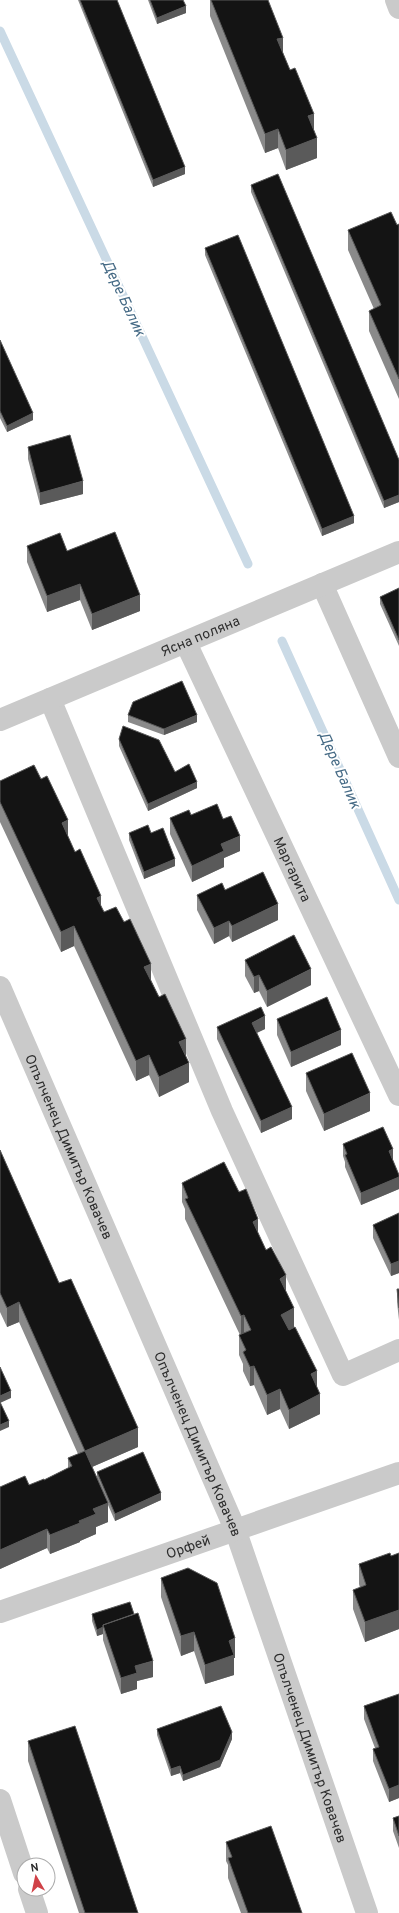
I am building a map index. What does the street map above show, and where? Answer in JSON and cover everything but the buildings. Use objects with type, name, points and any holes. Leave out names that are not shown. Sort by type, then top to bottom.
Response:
[{"type":"street","points":[[396,0],[399,8]]},
{"type":"street","name":"Ясна поляна","points":[[0,720],[186,643],[399,552]]},
{"type":"street","points":[[322,584],[399,757]]},
{"type":"street","name":"Маргарита","points":[[186,643],[399,1095]]},
{"type":"street","points":[[50,699],[222,1111],[342,1374],[399,1350]]},
{"type":"street","name":"Опълченец Димитър Ковачев","points":[[0,987],[235,1529],[367,1913]]},
{"type":"street","name":"Орфей","points":[[0,1612],[399,1473]]},
{"type":"street","points":[[0,1800],[19,1857]]},
{"type":"street","points":[[32,1897],[37,1913]]},
{"type":"waterway","name":"Дере Балик","points":[[0,31],[248,564]]},
{"type":"waterway","name":"Дере Балик","points":[[282,641],[399,900]]}]
